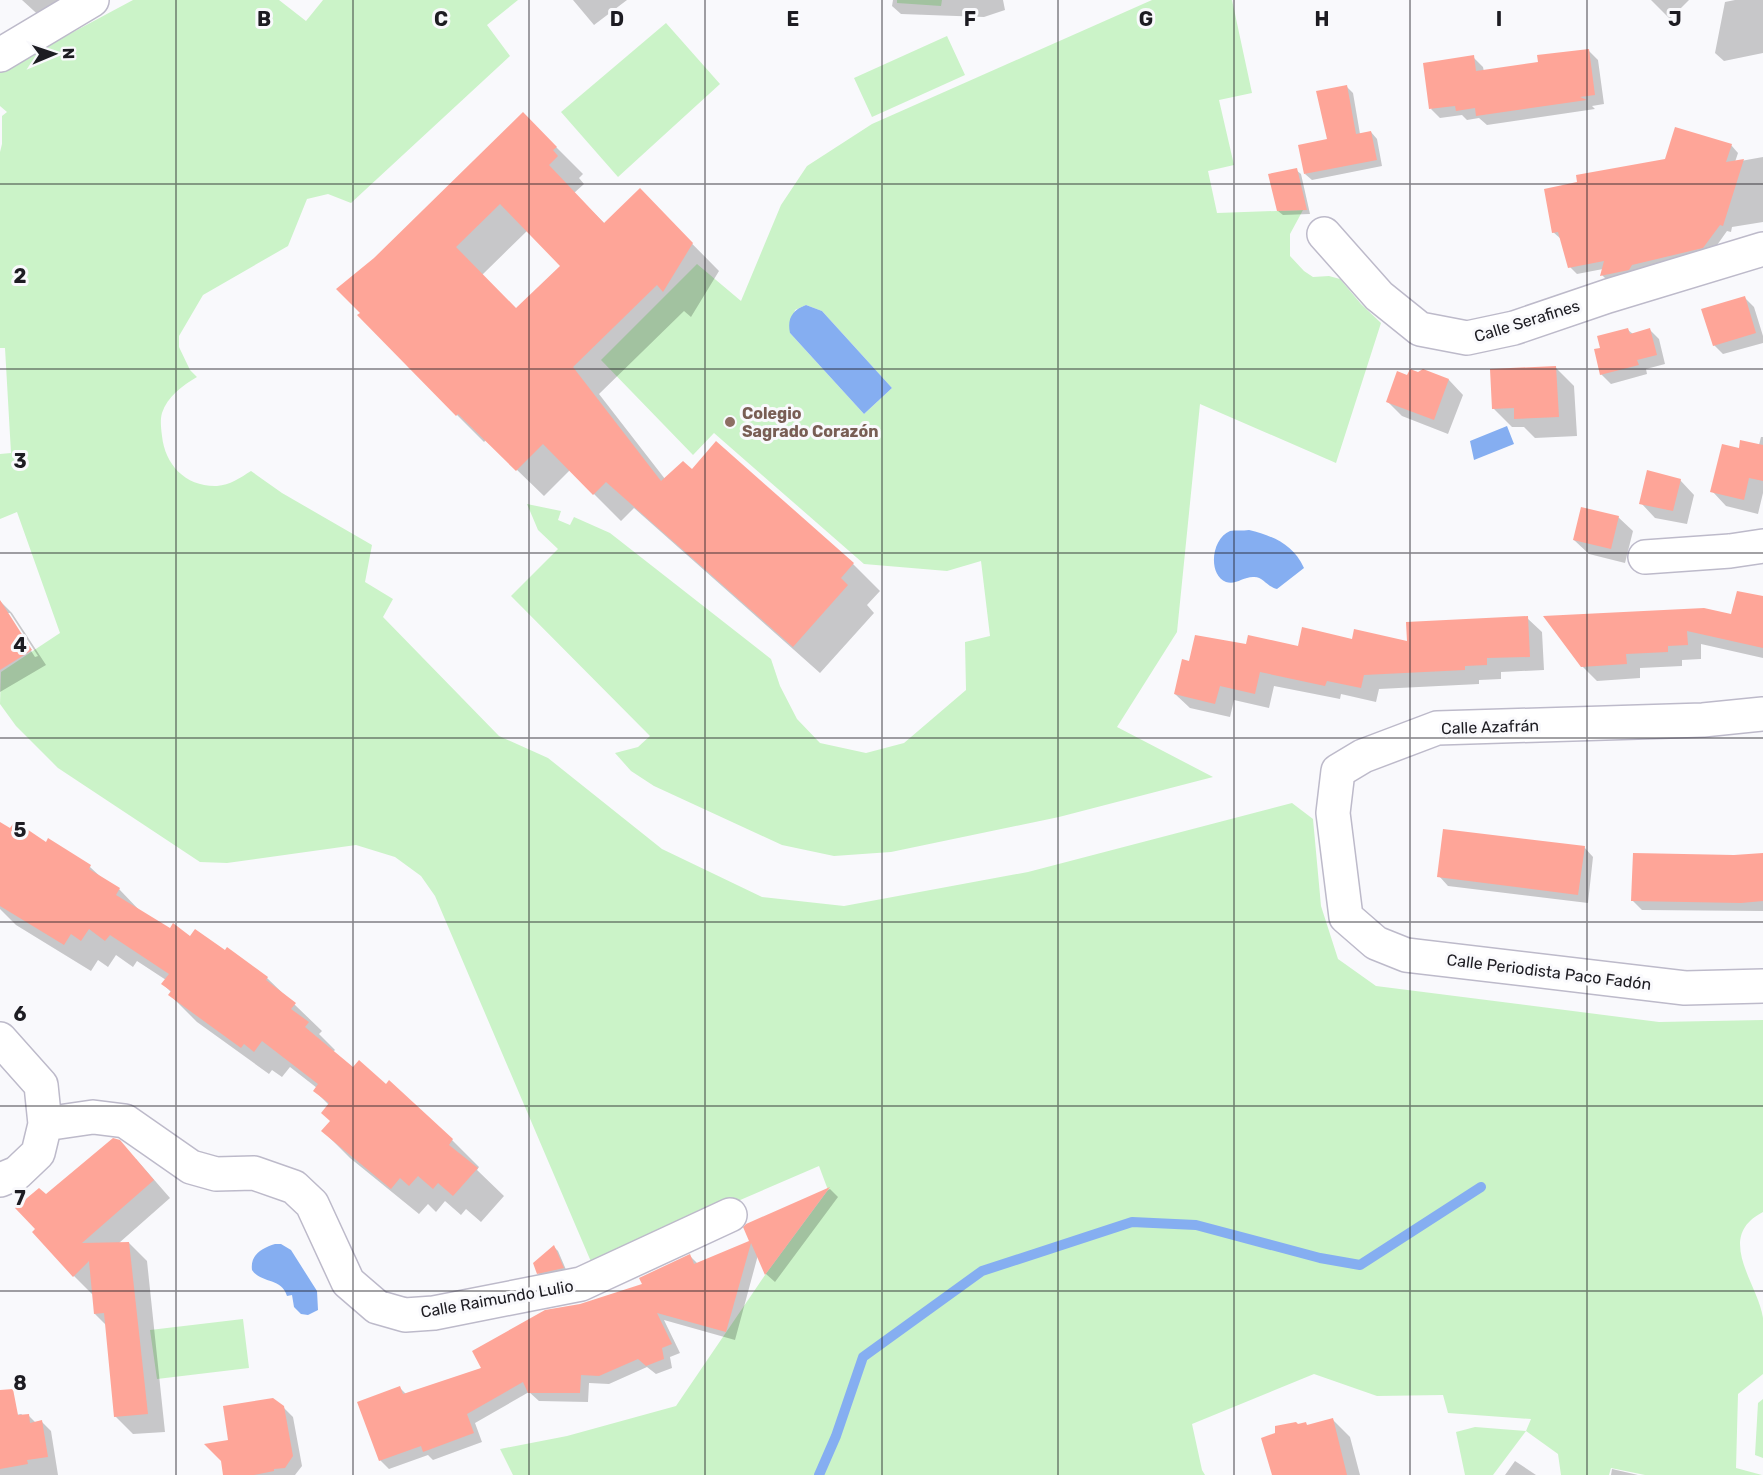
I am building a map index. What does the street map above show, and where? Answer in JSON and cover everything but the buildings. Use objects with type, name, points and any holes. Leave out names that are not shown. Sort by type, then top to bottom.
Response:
[{"type":"street","points":[[0,55],[92,0]]},
{"type":"street","name":"Calle Serafines","points":[[1324,234],[1379,296],[1420,329],[1467,338],[1514,328],[1608,296],[1763,249]]},
{"type":"street","points":[[1645,557],[1730,551],[1763,546]]},
{"type":"street","name":"Calle Azafrán","points":[[1346,917],[1333,813],[1338,771],[1363,756],[1437,728],[1703,720],[1763,714]]},
{"type":"street","name":"Calle Periodista Paco Fadón","points":[[1346,917],[1376,943],[1406,955],[1685,988],[1763,986]]},
{"type":"street","points":[[0,1039],[41,1085],[45,1124],[38,1153],[18,1173],[0,1180]]},
{"type":"street","name":"Calle Raimundo Lulio","points":[[45,1124],[93,1117],[125,1121],[191,1167],[216,1174],[254,1173],[294,1187],[312,1204],[348,1282],[377,1307],[405,1315],[434,1313],[581,1284],[730,1215]]},
{"type":"green space","points":[[133,0],[279,0],[306,21],[323,0],[518,0],[487,25],[510,56],[351,203],[328,194],[307,199],[288,246],[203,295],[179,336],[179,347],[190,370],[197,377],[176,392],[164,407],[161,418],[162,436],[164,447],[173,465],[179,472],[196,483],[222,485],[231,483],[251,471],[282,493],[372,545],[365,582],[393,599],[383,617],[499,736],[548,758],[662,849],[762,897],[844,906],[1028,872],[1292,803],[1313,819],[1321,906],[1338,959],[1376,986],[1659,1022],[1763,1020],[1763,1212],[1749,1222],[1742,1234],[1740,1247],[1763,1318],[1763,1374],[1738,1394],[1736,1468],[1762,1475],[1645,1475],[1611,1468],[1609,1475],[1561,1475],[1558,1454],[1526,1431],[1531,1419],[1448,1413],[1443,1395],[1377,1396],[1314,1374],[1192,1424],[1205,1475],[513,1475],[500,1449],[567,1436],[676,1406],[765,1275],[828,1190],[819,1166],[592,1264],[435,896],[421,876],[395,857],[356,845],[227,863],[200,862],[58,768],[16,726],[0,704],[1,672],[60,633],[17,512],[0,519],[0,454],[11,453],[5,348],[0,348],[0,152],[2,116],[7,112],[0,106],[0,67],[49,45]]},
{"type":"green space","points":[[897,0],[942,0],[941,6],[897,3]]},
{"type":"green space","points":[[1152,0],[1232,0],[1252,93],[1219,100],[1234,165],[1208,171],[1217,213],[1303,210],[1290,234],[1290,256],[1313,277],[1329,276],[1340,279],[1381,323],[1336,463],[1200,404],[1177,632],[1117,727],[1213,777],[1059,817],[891,852],[834,856],[782,845],[654,786],[631,771],[615,753],[638,747],[650,736],[511,596],[558,549],[538,530],[527,504],[561,511],[558,520],[570,525],[574,517],[610,533],[771,659],[780,686],[797,719],[820,743],[866,753],[904,743],[966,690],[965,642],[990,636],[981,561],[947,571],[864,564],[714,433],[693,455],[601,360],[697,264],[741,301],[781,205],[807,166],[872,124]],"holes":[[[806,305],[822,311],[892,388],[864,414],[790,333],[795,310]]]},
{"type":"green space","points":[[666,23],[720,84],[618,177],[561,112]]},
{"type":"green space","points":[[947,36],[965,75],[872,117],[854,78]]},
{"type":"green space","points":[[243,1319],[249,1368],[157,1379],[150,1330]]},
{"type":"green space","points":[[1763,1399],[1763,1458],[1755,1455],[1758,1403]]},
{"type":"green space","points":[[1475,1427],[1526,1431],[1493,1475],[1465,1475],[1456,1432]]},
{"type":"water","points":[[806,305],[822,311],[892,388],[864,414],[790,333],[789,323],[792,316]]},
{"type":"water","points":[[1507,426],[1514,444],[1474,460],[1470,441]]},
{"type":"water","points":[[1249,530],[1281,542],[1294,553],[1304,568],[1277,589],[1256,577],[1233,582],[1226,582],[1220,578],[1214,564],[1219,541],[1230,531]]},
{"type":"water","points":[[275,1244],[281,1244],[291,1250],[317,1291],[318,1310],[308,1315],[301,1314],[294,1307],[292,1295],[287,1296],[276,1283],[260,1277],[252,1270],[255,1256]]},
{"type":"waterway","points":[[819,1475],[836,1436],[863,1357],[982,1271],[1132,1222],[1196,1225],[1320,1258],[1360,1265],[1481,1187]]},
{"type":"place","name":"Colegio Sagrado Corazón","points":[[730,422]]}]
